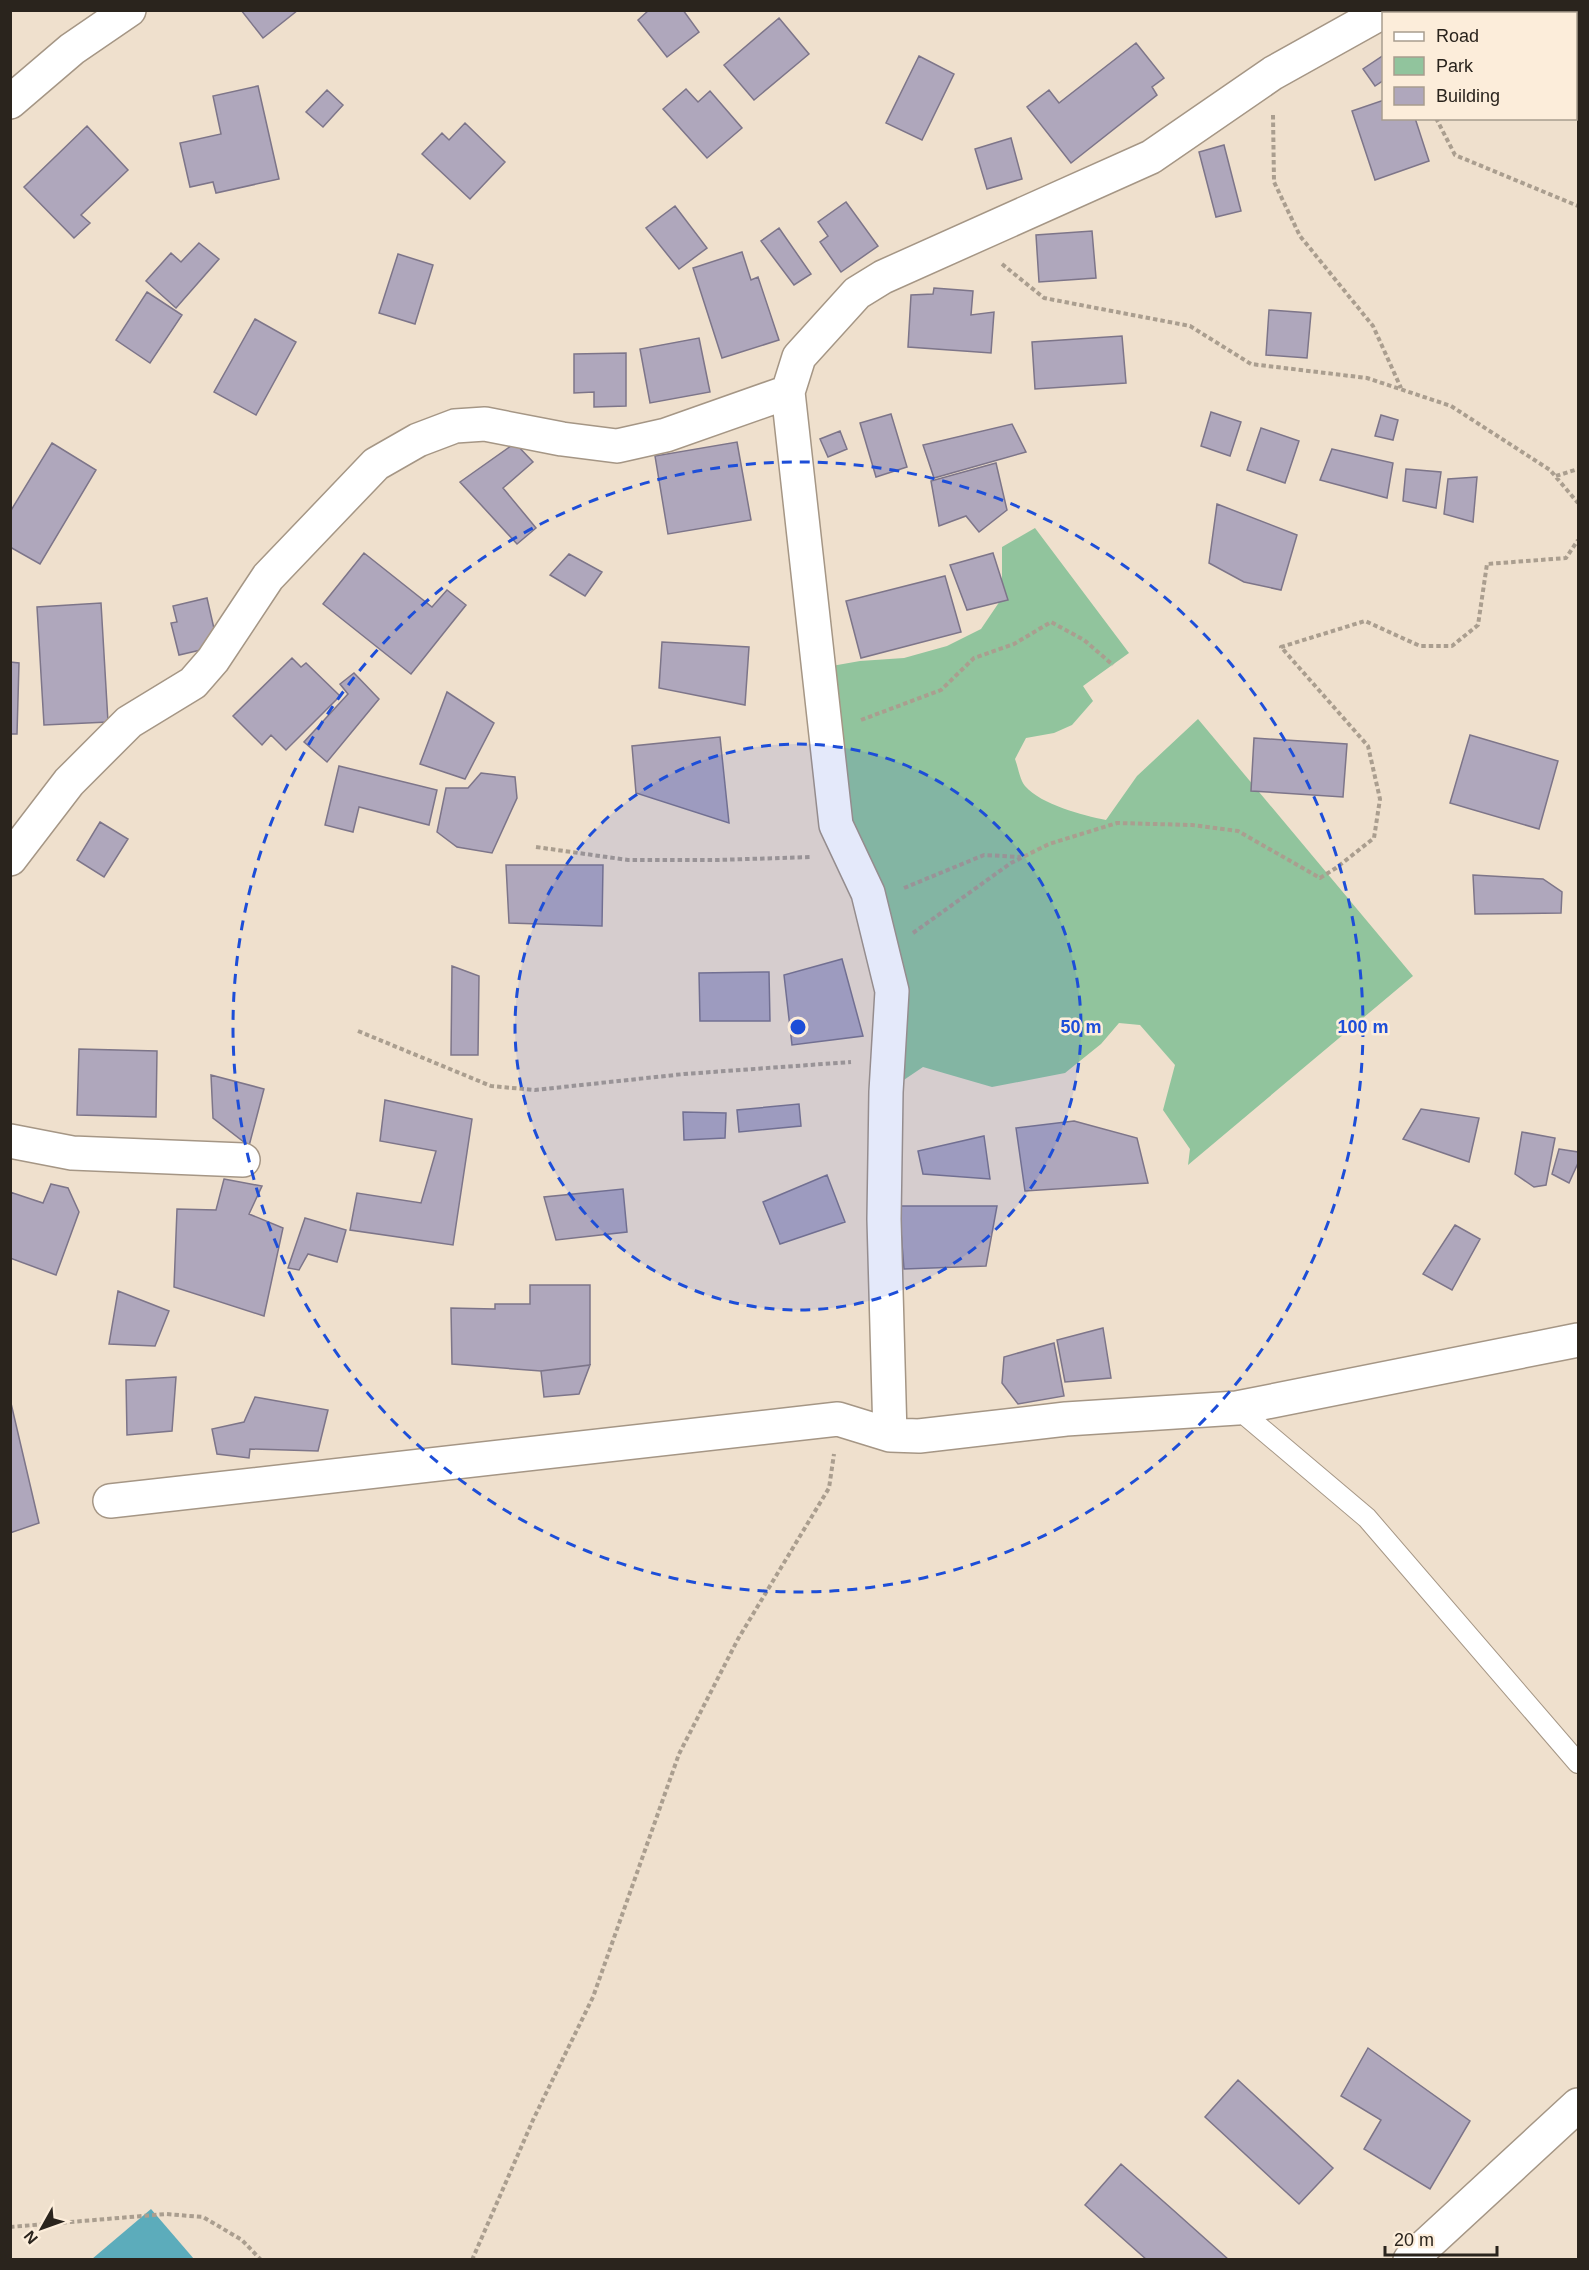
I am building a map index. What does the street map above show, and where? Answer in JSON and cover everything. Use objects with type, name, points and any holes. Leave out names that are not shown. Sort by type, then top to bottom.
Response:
[{"type":"street","points":[[10,102],[72,49],[129,10]]},
{"type":"street","points":[[890,1435],[884,1219],[892,991],[871,901],[836,825],[788,392],[799,357],[857,293],[883,277],[1151,157],[1273,73],[1382,12]]},
{"type":"street","points":[[10,859],[69,782],[129,722],[194,683],[213,660],[268,577],[376,464],[418,440],[455,426],[485,424],[562,439],[617,446],[666,435],[788,392]]},
{"type":"street","points":[[10,1141],[72,1153],[243,1160]]},
{"type":"street","points":[[110,1501],[838,1419],[890,1435],[920,1436],[1066,1419],[1237,1407],[1578,1340]]},
{"type":"street","points":[[1410,2259],[1578,2105]]},
{"type":"lane","points":[[1237,1407],[1367,1518],[1578,1763]]},
{"type":"path","points":[[1273,73],[1274,182],[1299,236],[1373,326],[1401,389]]},
{"type":"path","points":[[1437,120],[1455,155],[1578,206]]},
{"type":"path","points":[[971,237],[1044,298],[1190,326],[1251,364],[1367,378],[1451,406],[1550,470],[1578,503]]},
{"type":"path","points":[[1556,476],[1578,469]]},
{"type":"path","points":[[883,954],[1011,863],[1049,844],[1117,823],[1192,825],[1238,831],[1320,878],[1374,838],[1380,799],[1368,746],[1281,647],[1365,621],[1420,646],[1452,646],[1478,625],[1487,564],[1566,558],[1578,540]]},
{"type":"path","points":[[826,739],[868,717],[941,690],[974,658],[1014,644],[1051,622],[1084,640],[1113,665]]},
{"type":"path","points":[[536,847],[627,860],[817,857]]},
{"type":"path","points":[[871,901],[984,855],[1022,857]]},
{"type":"path","points":[[358,1031],[490,1086],[535,1090],[816,1063],[888,1061]]},
{"type":"path","points":[[472,2259],[533,2120],[593,1998],[679,1754],[738,1639],[829,1488],[838,1419]]},
{"type":"path","points":[[10,2227],[166,2214],[203,2217],[242,2240],[261,2259]]},
{"type":"green space","points":[[1035,528],[1129,653],[1083,686],[1093,701],[1072,725],[1054,733],[1026,738],[1015,759],[1025,786],[1041,799],[1052,804],[1106,820],[1137,776],[1198,719],[1413,976],[1188,1165],[1190,1149],[1163,1110],[1175,1065],[1140,1025],[1119,1023],[1101,1044],[1065,1073],[992,1087],[923,1067],[886,1092],[892,991],[836,825],[826,667],[860,661],[904,658],[947,646],[981,629],[1002,598],[1002,547]]},
{"type":"water","points":[[151,2209],[194,2259],[92,2259]]},
{"type":"building","points":[[241,10],[298,10],[263,38]]},
{"type":"building","points":[[649,10],[683,10],[699,32],[667,57],[638,20]]},
{"type":"building","points":[[779,18],[809,54],[754,100],[724,65]]},
{"type":"building","points":[[1136,43],[1164,78],[1152,87],[1157,95],[1071,163],[1027,107],[1049,90],[1059,103]]},
{"type":"building","points":[[919,56],[954,74],[922,140],[886,123]]},
{"type":"building","points":[[1382,56],[1382,81],[1375,86],[1363,69]]},
{"type":"building","points":[[258,86],[279,179],[216,193],[213,182],[190,187],[180,143],[221,134],[213,96]]},
{"type":"building","points":[[686,89],[698,102],[710,91],[742,128],[707,158],[663,109]]},
{"type":"building","points":[[327,90],[343,105],[323,127],[306,112]]},
{"type":"building","points":[[1382,101],[1382,120],[1416,120],[1429,161],[1375,180],[1352,111]]},
{"type":"building","points":[[465,123],[505,162],[470,199],[422,154],[442,133],[449,140]]},
{"type":"building","points":[[87,126],[128,170],[81,215],[90,223],[74,238],[24,187]]},
{"type":"building","points":[[1011,138],[1022,179],[987,189],[975,149]]},
{"type":"building","points":[[1224,145],[1241,211],[1216,217],[1199,152]]},
{"type":"building","points":[[846,202],[878,246],[841,272],[820,242],[828,236],[818,222]]},
{"type":"building","points":[[675,206],[707,248],[679,269],[646,228]]},
{"type":"building","points":[[779,228],[811,274],[794,285],[761,241]]},
{"type":"building","points":[[1092,231],[1096,278],[1039,282],[1036,235]]},
{"type":"building","points":[[199,243],[219,259],[176,308],[146,281],[171,253],[181,262]]},
{"type":"building","points":[[742,252],[751,280],[758,277],[779,340],[722,358],[693,268]]},
{"type":"building","points":[[398,254],[433,265],[415,324],[379,313]]},
{"type":"building","points":[[934,288],[973,291],[971,315],[994,312],[991,353],[908,347],[911,295],[933,294]]},
{"type":"building","points":[[147,292],[182,315],[150,363],[116,340]]},
{"type":"building","points":[[1269,310],[1311,313],[1307,358],[1266,355]]},
{"type":"building","points":[[255,319],[296,342],[256,415],[214,392]]},
{"type":"building","points":[[1122,336],[1126,383],[1035,389],[1032,342]]},
{"type":"building","points":[[699,338],[710,392],[650,403],[640,349]]},
{"type":"building","points":[[626,353],[626,406],[594,407],[594,392],[574,393],[574,354]]},
{"type":"building","points":[[1211,412],[1241,422],[1230,456],[1201,446]]},
{"type":"building","points":[[891,414],[907,467],[876,477],[860,423]]},
{"type":"building","points":[[1381,415],[1398,420],[1393,440],[1375,436]]},
{"type":"building","points":[[1012,424],[1026,452],[934,478],[923,445]]},
{"type":"building","points":[[1261,428],[1299,441],[1285,483],[1247,470]]},
{"type":"building","points":[[840,431],[847,449],[828,457],[820,439]]},
{"type":"building","points":[[737,442],[751,520],[668,534],[655,456]]},
{"type":"building","points":[[52,443],[96,470],[40,564],[10,547],[10,512]]},
{"type":"building","points":[[515,443],[533,462],[503,488],[536,528],[517,544],[460,482]]},
{"type":"building","points":[[1332,449],[1393,463],[1387,498],[1320,480]]},
{"type":"building","points":[[996,463],[1007,510],[979,532],[966,516],[939,526],[931,481]]},
{"type":"building","points":[[1406,469],[1441,472],[1436,508],[1403,501]]},
{"type":"building","points":[[1477,477],[1473,522],[1444,514],[1448,479]]},
{"type":"building","points":[[1217,504],[1297,535],[1281,590],[1244,582],[1209,563]]},
{"type":"building","points":[[364,553],[432,607],[447,590],[466,605],[411,674],[323,604]]},
{"type":"building","points":[[993,553],[1008,600],[967,610],[950,565]]},
{"type":"building","points":[[569,554],[602,572],[585,596],[550,575]]},
{"type":"building","points":[[945,576],[961,632],[861,658],[846,601]]},
{"type":"building","points":[[207,598],[218,646],[179,655],[171,623],[177,622],[173,606]]},
{"type":"building","points":[[101,603],[108,722],[44,725],[37,607]]},
{"type":"building","points":[[662,642],[749,647],[745,705],[659,688]]},
{"type":"building","points":[[292,658],[301,667],[306,663],[340,696],[286,750],[271,735],[262,745],[233,716]]},
{"type":"building","points":[[10,662],[19,663],[17,734],[10,734]]},
{"type":"building","points":[[354,673],[379,699],[327,762],[304,742],[348,694],[340,684]]},
{"type":"building","points":[[447,692],[494,723],[465,779],[420,764]]},
{"type":"building","points":[[1470,735],[1558,761],[1539,829],[1450,803]]},
{"type":"building","points":[[720,737],[729,823],[636,793],[632,746]]},
{"type":"building","points":[[1254,738],[1347,744],[1343,797],[1251,791]]},
{"type":"building","points":[[339,766],[437,790],[429,825],[359,807],[353,832],[325,825]]},
{"type":"building","points":[[481,773],[515,777],[517,798],[492,853],[457,847],[437,832],[446,788],[468,788]]},
{"type":"building","points":[[100,822],[128,839],[104,877],[77,860]]},
{"type":"building","points":[[506,865],[603,865],[602,926],[509,923]]},
{"type":"building","points":[[1473,875],[1543,879],[1562,892],[1561,913],[1475,914]]},
{"type":"building","points":[[842,959],[863,1036],[792,1045],[784,975]]},
{"type":"building","points":[[452,966],[479,976],[478,1055],[451,1055]]},
{"type":"building","points":[[769,972],[770,1021],[700,1021],[699,973]]},
{"type":"building","points":[[79,1049],[157,1051],[156,1117],[77,1115]]},
{"type":"building","points":[[211,1075],[264,1089],[249,1146],[213,1118]]},
{"type":"building","points":[[385,1100],[472,1119],[453,1245],[350,1230],[357,1193],[421,1203],[436,1151],[380,1141]]},
{"type":"building","points":[[799,1104],[801,1126],[739,1132],[737,1110]]},
{"type":"building","points":[[1421,1109],[1479,1118],[1469,1162],[1403,1139]]},
{"type":"building","points":[[683,1112],[726,1113],[725,1138],[684,1140]]},
{"type":"building","points":[[1074,1121],[1137,1138],[1148,1183],[1025,1191],[1016,1128]]},
{"type":"building","points":[[1522,1132],[1555,1138],[1546,1185],[1534,1187],[1515,1174]]},
{"type":"building","points":[[984,1136],[990,1179],[923,1174],[918,1151]]},
{"type":"building","points":[[1559,1149],[1578,1152],[1578,1163],[1569,1183],[1552,1174]]},
{"type":"building","points":[[827,1175],[845,1222],[780,1244],[763,1202]]},
{"type":"building","points":[[224,1179],[262,1186],[249,1214],[283,1228],[264,1316],[174,1287],[177,1209],[216,1210]]},
{"type":"building","points":[[51,1184],[68,1188],[79,1212],[56,1275],[10,1258],[10,1192],[43,1203]]},
{"type":"building","points":[[623,1189],[627,1232],[556,1240],[544,1197]]},
{"type":"building","points":[[899,1206],[997,1206],[986,1266],[904,1269]]},
{"type":"building","points":[[305,1218],[346,1230],[337,1262],[308,1254],[299,1270],[288,1268]]},
{"type":"building","points":[[1455,1225],[1480,1239],[1452,1290],[1423,1274]]},
{"type":"building","points":[[530,1285],[590,1285],[590,1365],[541,1371],[452,1364],[451,1308],[495,1309],[495,1304],[530,1304]]},
{"type":"building","points":[[118,1291],[169,1311],[155,1346],[109,1344]]},
{"type":"building","points":[[1103,1328],[1111,1378],[1065,1382],[1057,1340]]},
{"type":"building","points":[[1054,1343],[1064,1396],[1018,1404],[1002,1383],[1004,1357]]},
{"type":"building","points":[[590,1365],[579,1394],[544,1397],[541,1371]]},
{"type":"building","points":[[176,1377],[172,1431],[127,1435],[126,1380]]},
{"type":"building","points":[[255,1397],[328,1410],[318,1451],[250,1449],[249,1458],[217,1454],[212,1429],[244,1422]]},
{"type":"building","points":[[10,1399],[39,1523],[10,1533]]},
{"type":"building","points":[[1368,2048],[1470,2121],[1430,2189],[1364,2149],[1381,2120],[1341,2096]]},
{"type":"building","points":[[1238,2080],[1333,2168],[1299,2204],[1205,2117]]},
{"type":"building","points":[[1121,2164],[1229,2260],[1147,2260],[1085,2205]]}]
